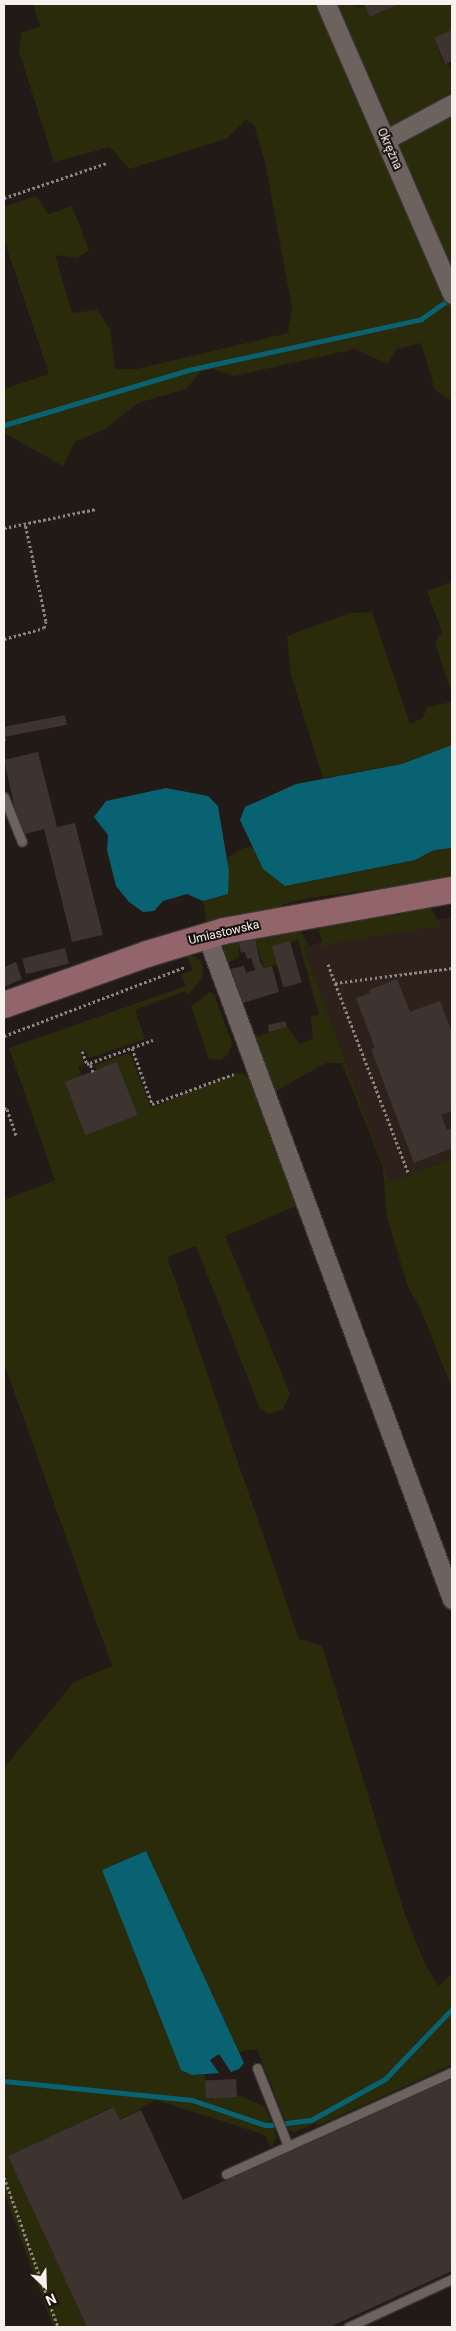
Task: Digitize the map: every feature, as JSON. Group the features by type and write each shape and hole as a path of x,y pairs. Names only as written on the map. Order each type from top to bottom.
{"main road":[{"name":"Umiastowska","path":"4,1005 206,936 452,890"}],"street":[{"name":"Okrężna","path":"326,4 452,294"},
{"path":"385,140 452,104"},
{"path":"206,936 452,1598"}],"lane":[{"path":"4,797 22,842"},
{"path":"258,2068 288,2146"},
{"path":"226,2174 452,2072"},
{"path":"348,2327 452,2279"}],"path":[{"path":"4,198 108,163"},
{"path":"4,528 96,509"},
{"path":"4,639 44,628 46,621 25,524"},
{"path":"328,964 408,1172"},
{"path":"4,1036 190,965"},
{"path":"335,983 452,968"},
{"path":"82,1051 87,1064 153,1040"},
{"path":"132,1048 152,1104 234,1074"},
{"path":"90,1063 93,1072"},
{"path":"4,1108 8,1110 16,1135"},
{"path":"4,2177 58,2327"}],"shaded area":[{"path":"452,917 452,1159 390,1182 304,948 329,939"}],"green space":[{"path":"33,4 321,4 452,301 452,401 435,390 421,343 396,349 388,364 354,349 234,376 213,369 201,371 186,389 138,403 105,429 75,442 63,466 4,433 4,389 49,374 4,240 4,207 36,196 48,214 72,206 89,250 77,258 55,255 72,313 97,310 110,329 115,369 137,369 288,333 292,308 265,162 254,125 246,120 226,139 129,169 110,147 54,162 19,51 22,32 40,27"},
{"path":"330,4 354,4 359,8 364,5 371,17 399,4 452,4 452,30 434,39 444,64 448,62 452,71 452,97 386,131"},
{"path":"452,112 452,279 395,148 398,140"},
{"path":"452,582 452,696 435,642 442,632 427,591"},
{"path":"372,612 410,724 423,718 427,707 452,702 452,745 402,764 323,778 291,675 287,636 350,613"},
{"path":"252,846 263,869 285,886 415,860 434,850 452,848 452,879 308,898 284,904 280,909 207,924 203,901 228,894 227,858 243,848"},
{"path":"430,906 441,926 332,943 325,949 319,932 320,926 392,912 393,916 402,914 402,910"},
{"path":"298,928 309,945 304,948 390,1182 452,1159 452,1389 422,1312 408,1287 387,1217 383,1167 342,1063 326,1063 274,1092 251,1038 287,1027 300,1044 313,1039 311,1017 319,1014 298,940 272,947 277,964 264,968 255,938 239,943 239,957 225,965 223,943"},
{"path":"185,952 197,958 203,966 202,977 193,990 187,995 185,991 135,1010 145,1039 89,1058 84,1049 80,1051 84,1064 78,1067 82,1076 65,1083 85,1135 137,1115 117,1063 97,1070 95,1065 130,1053 151,1108 236,1073 244,1074 250,1080 301,1204 225,1236 290,1394 283,1409 269,1414 260,1409 196,1246 167,1257 299,1639 322,1646 406,1918 426,1966 439,1986 452,1973 452,2065 317,2126 316,2123 295,2132 289,2130 257,2049 239,2052 146,1851 102,1870 192,2075 205,2074 207,2099 237,2095 265,2106 277,2137 271,2148 265,2135 156,2100 120,2120 113,2107 8,2156 87,2327 53,2327 4,2192 4,1768 74,1682 112,1666 4,1363 4,1200 55,1180 9,1048 186,986 181,975 193,970"},
{"path":"210,992 214,994 232,1043 229,1053 221,1060 209,1059 191,1006"}],"water":[{"path":"452,745 452,848 434,850 415,860 285,886 263,869 240,820 245,807 296,784 402,764"},
{"path":"166,788 208,796 218,806 229,872 228,894 203,901 187,894 163,901 154,911 143,912 129,902 116,886 107,850 108,835 94,817 106,801"},
{"path":"146,1851 244,2063 239,2069 231,2072 219,2054 210,2060 219,2073 192,2075 181,2070 102,1870"}],"building":[{"path":"364,4 399,4 370,17"},
{"path":"452,30 452,61 445,64 434,38"},
{"path":"65,715 67,725 5,737 4,727"},
{"path":"38,752 57,827 75,823 103,935 72,942 44,829 21,835 4,760"},
{"path":"255,938 260,962 264,968 272,966 279,992 243,1003 231,969 244,966 246,973 255,970 251,958 247,959 245,952 241,953 239,943"},
{"path":"290,941 302,982 284,988 272,946"},
{"path":"65,948 69,964 26,974 22,959"},
{"path":"16,962 22,979 4,987 4,967"},
{"path":"397,979 410,1012 440,1001 452,1032 452,1111 441,1115 447,1130 452,1128 452,1148 414,1163 371,1049 375,1048 356,998 370,993 369,990"},
{"path":"285,1021 287,1027 269,1032 268,1025"},
{"path":"117,1062 137,1115 85,1135 65,1082"},
{"path":"452,2076 452,2271 330,2327 87,2327 8,2156 114,2107 120,2120 141,2110 183,2200"},
{"path":"236,2079 237,2097 206,2099 205,2081"}],"waterway":[{"path":"4,425 188,370 421,319 451,298"},
{"path":"286,2123 311,2120 385,2079 452,2009"},
{"path":"4,2081 192,2100 265,2125 272,2125"}]}
